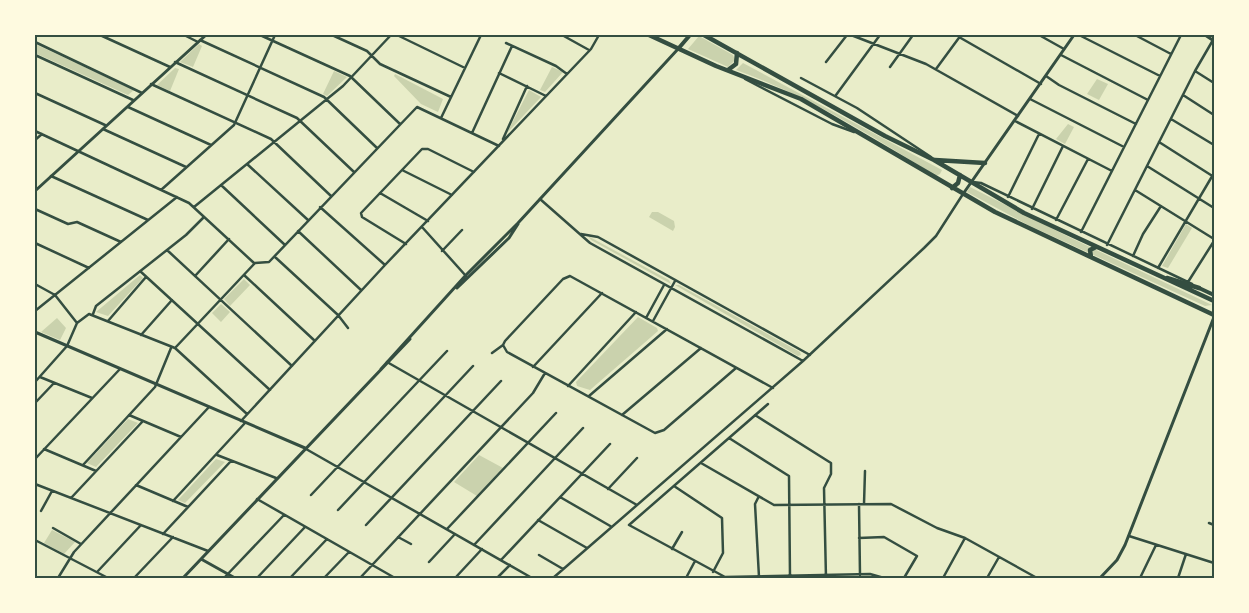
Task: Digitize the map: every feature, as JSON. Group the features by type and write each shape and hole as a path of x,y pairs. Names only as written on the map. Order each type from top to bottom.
{"main road":[{"path":"649,35 727,70 792,95 864,134 952,188 1008,218 1214,316"},
{"path":"678,49 690,35"},
{"path":"704,35 885,136 934,160 1024,213 1156,276 1214,301"},
{"path":"727,70 736,64 736,53"},
{"path":"934,160 985,163"},
{"path":"952,188 958,183 960,175"},
{"path":"1091,257 1090,250 1096,247"},
{"path":"1156,276 1199,288 1214,295"}],"street":[{"path":"100,35 170,67"},
{"path":"184,35 322,96 377,148"},
{"path":"35,191 77,150 206,35"},
{"path":"260,35 352,78 400,124"},
{"path":"161,190 235,122 275,35"},
{"path":"332,35 365,50 380,64 451,97"},
{"path":"194,207 352,78 390,35"},
{"path":"397,35 465,68"},
{"path":"441,118 480,36 474,35"},
{"path":"562,35 589,51"},
{"path":"173,501 217,455 248,414 361,290 589,51 599,35"},
{"path":"826,62 846,35"},
{"path":"852,35 936,69 1018,116"},
{"path":"836,95 880,35"},
{"path":"890,67 913,35"},
{"path":"1039,35 1064,49"},
{"path":"553,578 773,388 932,240 1074,35"},
{"path":"1079,35 1160,76"},
{"path":"1135,35 1172,54"},
{"path":"1081,232 1181,35"},
{"path":"1107,245 1212,38 1205,35"},
{"path":"936,69 960,36 1041,84"},
{"path":"35,42 142,92"},
{"path":"506,43 556,66 567,74"},
{"path":"472,133 512,46"},
{"path":"183,578 388,362 466,275 518,223 678,49"},
{"path":"35,55 133,100"},
{"path":"1061,55 1148,100"},
{"path":"176,62 300,121 354,172"},
{"path":"1195,71 1214,84"},
{"path":"500,73 546,96"},
{"path":"1046,76 1059,85 1136,124"},
{"path":"802,78 836,95 922,149 934,160"},
{"path":"151,84 269,138 331,196"},
{"path":"500,144 527,86"},
{"path":"35,93 186,167"},
{"path":"1183,95 1214,115"},
{"path":"1030,99 1124,148"},
{"path":"126,106 211,145"},
{"path":"35,131 177,197 194,207 255,263 266,264 275,257 320,207 418,107 500,144"},
{"path":"1171,119 1214,145"},
{"path":"1016,121 1112,171"},
{"path":"35,140 42,134"},
{"path":"1008,197 1039,134"},
{"path":"1158,268 1184,220 1213,175 1159,142"},
{"path":"1032,209 1063,146"},
{"path":"406,244 360,214 424,148 474,172"},
{"path":"1056,220 1088,159"},
{"path":"247,164 308,220"},
{"path":"1147,166 1214,208"},
{"path":"402,170 452,195"},
{"path":"51,176 148,220"},
{"path":"971,182 981,183 1199,288"},
{"path":"221,185 285,245"},
{"path":"1135,190 1214,240 1188,282"},
{"path":"380,193 428,221"},
{"path":"35,311 177,197"},
{"path":"540,199 590,243 803,361"},
{"path":"1132,256 1143,234 1161,206"},
{"path":"320,207 385,265"},
{"path":"35,209 68,224 77,222 121,242"},
{"path":"92,314 96,306 167,250 204,217"},
{"path":"454,290 469,278 509,238 518,223"},
{"path":"422,227 442,251 469,278"},
{"path":"442,251 462,230"},
{"path":"298,231 361,290"},
{"path":"581,234 598,237 810,355"},
{"path":"195,276 229,239"},
{"path":"35,243 89,268"},
{"path":"167,250 292,366"},
{"path":"275,257 338,316 348,328"},
{"path":"83,465 156,384 173,348 255,263"},
{"path":"140,271 270,390"},
{"path":"244,275 315,341"},
{"path":"492,353 503,346 506,340 562,279 568,276 773,388"},
{"path":"108,321 146,277"},
{"path":"653,321 676,280"},
{"path":"35,284 55,295 77,323"},
{"path":"646,318 664,285"},
{"path":"533,367 602,293"},
{"path":"141,335 172,300"},
{"path":"568,386 636,312"},
{"path":"35,382 67,346 77,323 87,315 92,314 173,348 248,414"},
{"path":"1100,578 1117,560 1129,536 1214,316"},
{"path":"589,396 667,329"},
{"path":"35,332 305,448 532,578"},
{"path":"503,346 506,351 533,367 657,433 664,430 736,368"},
{"path":"622,416 701,348"},
{"path":"310,495 446,351"},
{"path":"388,362 637,505"},
{"path":"338,510 473,366"},
{"path":"35,459 120,369"},
{"path":"360,578 535,390 545,373"},
{"path":"40,377 92,398"},
{"path":"366,525 501,381"},
{"path":"35,403 54,383"},
{"path":"768,404 628,525 714,572 729,577 874,574 884,578"},
{"path":"58,578 69,559 81,544 209,407"},
{"path":"447,529 556,413"},
{"path":"129,415 181,437"},
{"path":"755,415 830,462 831,472 824,486 826,576"},
{"path":"71,498 143,421"},
{"path":"474,545 583,428"},
{"path":"730,438 789,476 790,576"},
{"path":"501,560 610,444"},
{"path":"44,449 96,471"},
{"path":"217,455 276,478"},
{"path":"608,489 637,458"},
{"path":"163,534 231,461"},
{"path":"701,463 758,498 774,505 891,504 937,528 965,538 1032,577 1037,578"},
{"path":"864,504 865,471"},
{"path":"35,484 208,551"},
{"path":"136,485 188,507"},
{"path":"674,486 722,518 723,553 714,572"},
{"path":"41,511 52,491"},
{"path":"560,497 612,527"},
{"path":"758,498 755,504 759,577"},
{"path":"257,499 395,578"},
{"path":"859,504 860,574"},
{"path":"224,578 284,515"},
{"path":"538,520 587,548"},
{"path":"1209,523 1214,525"},
{"path":"98,571 141,525"},
{"path":"257,578 306,527"},
{"path":"53,528 81,544"},
{"path":"672,549 682,532"},
{"path":"429,562 455,534"},
{"path":"1129,536 1214,563"},
{"path":"134,578 173,537"},
{"path":"398,537 411,544"},
{"path":"859,538 884,537 917,556 904,578"},
{"path":"943,578 965,538"},
{"path":"290,578 327,539"},
{"path":"35,540 69,559 98,571 108,578"},
{"path":"1140,578 1156,545"},
{"path":"456,577 482,550"},
{"path":"324,578 349,552"},
{"path":"1178,578 1186,554"},
{"path":"539,555 563,569"},
{"path":"988,578 999,557"},
{"path":"201,559 234,578"},
{"path":"686,578 695,562"},
{"path":"497,578 510,565"}],"green space":[{"path":"699,36 733,55 735,60 728,67 688,49"},
{"path":"35,44 134,90 128,95 35,53"},
{"path":"199,44 202,46 193,67 180,62"},
{"path":"743,63 942,170 940,174 936,176 814,104 763,80 736,70"},
{"path":"552,67 563,72 545,92 540,90"},
{"path":"175,68 179,69 170,91 157,85"},
{"path":"334,71 347,77 327,96 323,94"},
{"path":"395,74 443,99 438,112 421,104 394,76"},
{"path":"1097,79 1108,84 1099,100 1087,94"},
{"path":"529,90 541,97 507,133"},
{"path":"1068,124 1074,127 1065,144 1056,139"},
{"path":"970,187 1071,238 1212,305 1205,306 1028,225 967,192"},
{"path":"652,212 658,212 674,221 675,227 673,231 649,217"},
{"path":"1186,224 1192,228 1168,268 1162,266"},
{"path":"588,236 669,280 671,284 591,240"},
{"path":"140,275 143,278 108,316 96,312"},
{"path":"244,279 250,285 230,306 224,299"},
{"path":"675,285 679,285 800,352 801,355 798,356"},
{"path":"221,304 230,312 221,322 212,313"},
{"path":"638,317 657,328 658,331 590,390 577,386 576,382"},
{"path":"57,318 66,328 60,340 41,332"},
{"path":"128,419 138,423 96,467 87,463"},
{"path":"479,455 503,468 477,496 454,482"},
{"path":"216,459 225,462 185,503 178,500"},
{"path":"52,530 75,542 64,554 44,543"}]}
